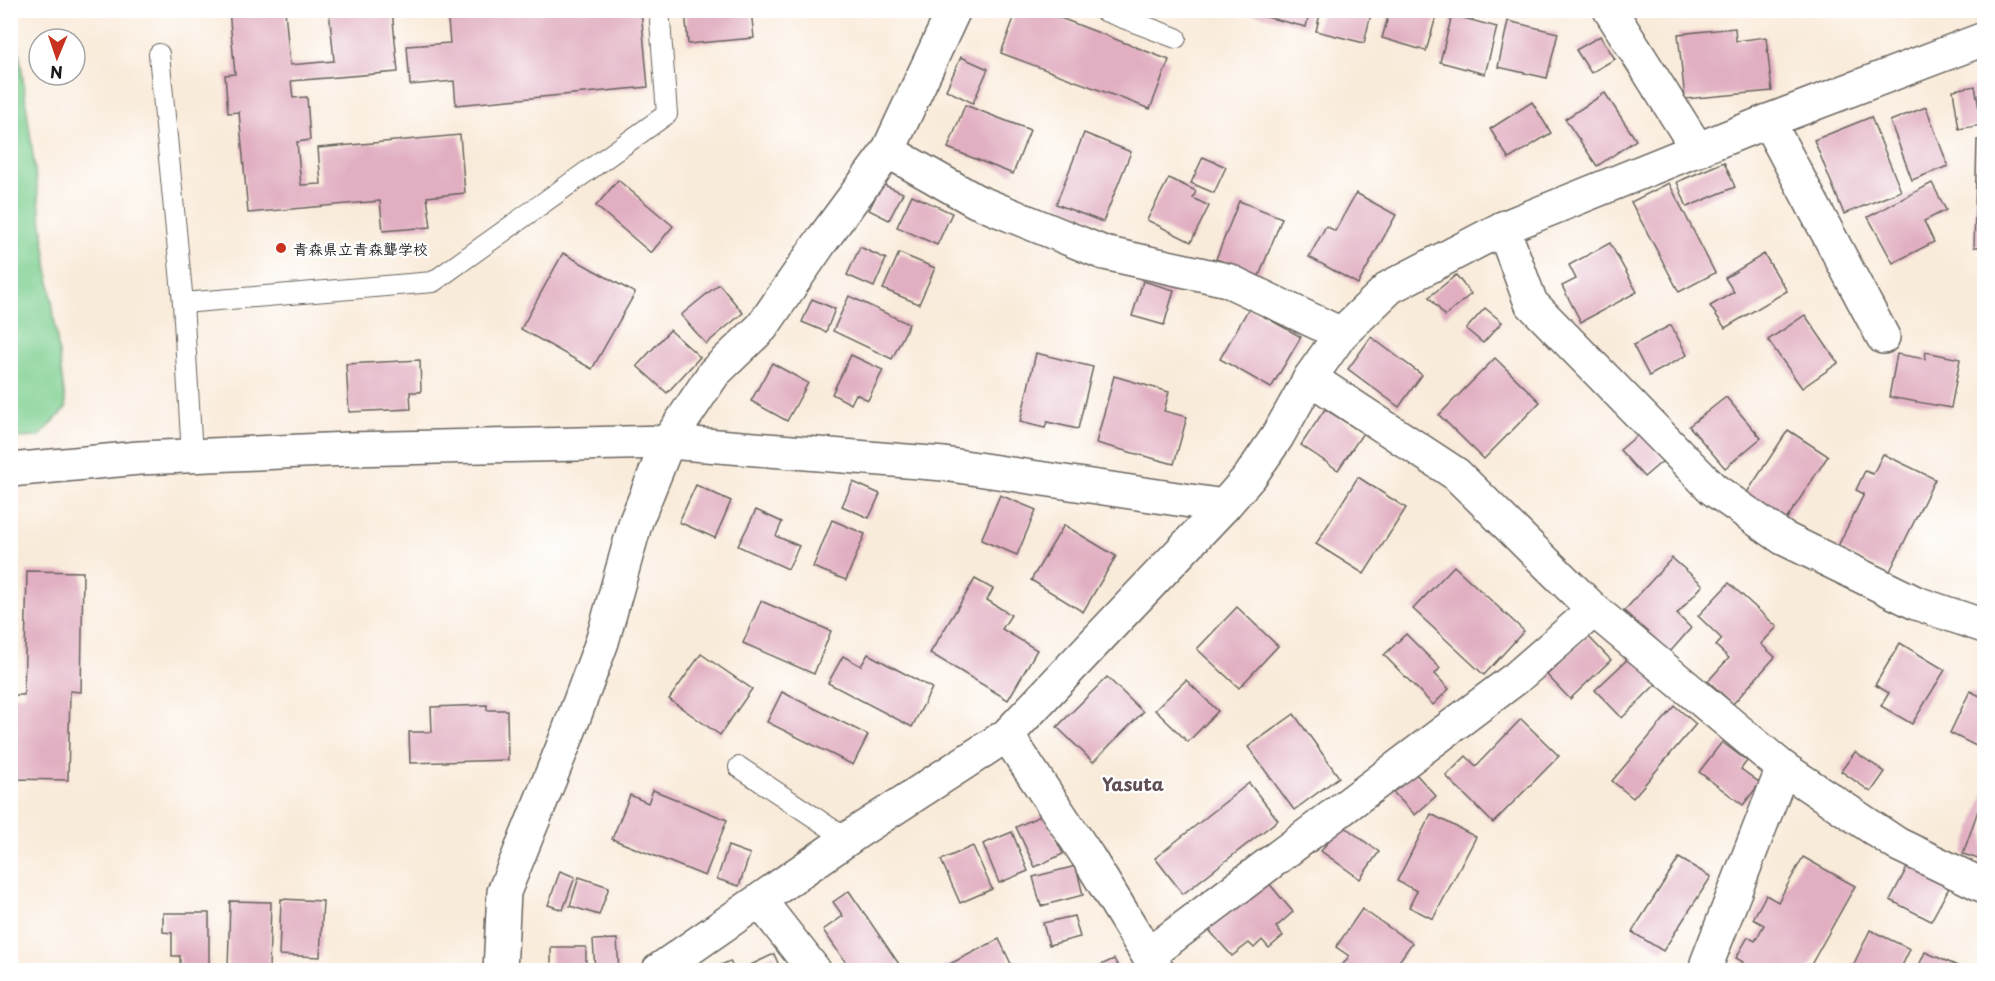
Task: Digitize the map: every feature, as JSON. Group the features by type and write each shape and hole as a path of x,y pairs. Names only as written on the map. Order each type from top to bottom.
{"street":[{"path":"500,970 504,892 564,744 602,642 636,520 668,442 714,373 762,327 888,151 954,10"},
{"path":"1610,10 1698,150"},
{"path":"659,970 847,839 1007,735 1251,475 1277,437 1310,378 1341,334 1390,287 1503,228 1768,121 1984,39"},
{"path":"1768,121 1883,337"},
{"path":"888,151 976,201 1104,253 1227,280 1341,334"},
{"path":"1503,228 1531,303 1713,489 1783,538 1916,603 1984,626"},
{"path":"1310,378 1456,474 1593,610 1783,768 1898,844 1984,886"},
{"path":"10,470 139,458 349,449 668,442 944,464 1224,506"},
{"path":"1007,735 1088,856 1153,963 1516,678 1593,610"},
{"path":"1709,970 1707,963 1783,768"},
{"path":"760,901 814,970"}],"lane":[{"path":"1102,10 1176,38"},
{"path":"183,303 434,282 667,114 660,21"},
{"path":"159,54 183,303 192,456"},
{"path":"739,766 847,839"}],"green space":[{"path":"10,11 14,11 66,408 39,437 11,438"}],"building":[{"path":"229,10 285,10 290,65 334,61 329,10 392,10 398,72 291,81 293,98 307,97 310,140 297,142 301,185 321,184 318,148 460,135 465,193 427,197 431,227 383,231 380,201 248,213 239,112 228,113 225,75 235,74"},
{"path":"447,10 641,10 648,87 456,105 454,81 410,85 407,46 450,43"},
{"path":"685,10 751,10 754,38 688,44"},
{"path":"1017,10 1040,10 1169,60 1150,109 1001,53"},
{"path":"1251,10 1310,10 1306,27 1250,13"},
{"path":"1321,10 1372,10 1364,43 1316,31"},
{"path":"1390,10 1438,10 1426,51 1382,38"},
{"path":"1452,15 1497,27 1485,74 1440,62"},
{"path":"1508,21 1558,33 1547,78 1498,67"},
{"path":"1735,28 1736,41 1766,37 1772,91 1685,99 1678,34"},
{"path":"1600,36 1615,59 1591,73 1576,50"},
{"path":"961,57 988,69 973,103 946,90"},
{"path":"1975,86 1982,125 1959,129 1953,90"},
{"path":"1605,93 1636,140 1597,166 1565,119"},
{"path":"1532,102 1551,133 1509,159 1490,129"},
{"path":"965,105 1030,130 1013,174 948,148"},
{"path":"1926,107 1948,166 1912,180 1890,121"},
{"path":"1871,117 1901,191 1844,214 1814,140"},
{"path":"1084,133 1131,152 1103,222 1056,204"},
{"path":"1977,140 1984,140 1984,247 1974,247"},
{"path":"1203,157 1226,167 1214,193 1191,183"},
{"path":"1724,162 1735,187 1687,207 1677,182"},
{"path":"1169,178 1196,191 1193,198 1209,206 1191,242 1147,220"},
{"path":"618,180 673,226 651,253 596,206"},
{"path":"1669,183 1715,273 1679,292 1631,202"},
{"path":"1932,183 1946,210 1924,221 1934,242 1893,263 1868,217"},
{"path":"882,184 903,193 889,220 869,210"},
{"path":"1356,193 1396,215 1358,284 1309,257 1326,226 1335,231"},
{"path":"912,195 952,213 937,245 897,227"},
{"path":"1239,201 1282,218 1259,276 1216,259"},
{"path":"1610,243 1637,292 1581,322 1562,286 1576,279 1569,265"},
{"path":"860,247 886,259 874,287 847,275"},
{"path":"563,253 635,293 592,369 521,329"},
{"path":"899,253 935,268 919,304 883,289"},
{"path":"1764,254 1787,291 1725,328 1710,306 1734,292 1725,278"},
{"path":"1456,275 1471,294 1445,316 1429,297"},
{"path":"1143,281 1174,290 1164,325 1132,316"},
{"path":"719,284 743,313 706,344 681,315"},
{"path":"849,296 909,324 892,359 833,331"},
{"path":"812,299 835,309 826,332 802,322"},
{"path":"1249,308 1301,337 1271,388 1220,359"},
{"path":"1485,308 1502,322 1483,343 1466,329"},
{"path":"1805,315 1838,363 1802,388 1768,340"},
{"path":"1671,325 1687,355 1649,376 1633,345"},
{"path":"670,330 700,357 667,393 637,366"},
{"path":"1371,337 1422,375 1399,407 1348,369"},
{"path":"1926,352 1960,359 1951,408 1889,397 1897,354 1925,359"},
{"path":"1036,353 1093,367 1078,429 1047,422 1045,428 1020,422"},
{"path":"851,355 883,370 868,400 856,394 851,404 832,394"},
{"path":"1495,358 1540,402 1484,459 1439,415"},
{"path":"420,360 421,392 410,392 411,409 349,412 346,364"},
{"path":"772,363 808,383 787,421 751,401"},
{"path":"1114,376 1169,392 1164,411 1187,417 1174,464 1096,443"},
{"path":"1726,397 1761,438 1725,468 1689,426"},
{"path":"1325,409 1363,433 1338,470 1301,445"},
{"path":"1788,430 1828,456 1784,523 1744,497"},
{"path":"1640,433 1664,460 1644,477 1620,450"},
{"path":"1883,454 1935,479 1889,573 1837,548 1864,494 1856,490 1865,471 1873,474"},
{"path":"1358,477 1406,508 1364,574 1316,544"},
{"path":"853,482 880,494 869,518 842,506"},
{"path":"696,485 731,501 715,538 679,522"},
{"path":"1000,495 1036,510 1017,555 981,540"},
{"path":"756,510 782,522 776,536 799,546 788,569 738,546"},
{"path":"832,520 865,534 846,580 813,567"},
{"path":"1064,525 1116,556 1083,612 1031,580"},
{"path":"1672,558 1703,585 1677,614 1691,628 1670,652 1624,611"},
{"path":"1454,566 1524,631 1484,675 1413,609"},
{"path":"27,571 83,572 81,692 70,691 68,780 10,779 10,695 24,695"},
{"path":"975,579 993,589 987,600 1011,615 1002,629 1037,650 1008,700 930,653"},
{"path":"1729,583 1777,627 1761,644 1775,657 1733,704 1708,681 1729,658 1716,646 1722,639 1698,616"},
{"path":"761,601 831,631 814,674 743,643"},
{"path":"1237,607 1278,646 1239,688 1197,649"},
{"path":"1406,634 1440,668 1435,674 1449,689 1433,705 1384,655"},
{"path":"1588,636 1611,660 1570,699 1547,675"},
{"path":"1900,643 1945,670 1912,724 1881,706 1889,693 1875,685"},
{"path":"701,654 752,689 720,735 669,699"},
{"path":"868,654 932,688 912,727 828,683 843,656 861,666"},
{"path":"1631,656 1657,683 1622,718 1595,690"},
{"path":"1107,677 1143,712 1093,762 1057,727"},
{"path":"1186,680 1218,711 1188,742 1155,710"},
{"path":"1970,691 1984,698 1984,738 1980,736 1976,746 1950,733"},
{"path":"782,692 868,735 853,765 767,722"},
{"path":"487,705 487,710 507,710 508,760 410,763 409,732 432,732 431,707"},
{"path":"1675,706 1696,724 1633,798 1612,781"},
{"path":"1294,714 1339,777 1294,810 1248,747"},
{"path":"1521,719 1559,756 1493,823 1446,776 1466,756 1476,766"},
{"path":"1722,742 1747,761 1741,769 1760,783 1743,805 1699,772"},
{"path":"1855,752 1885,772 1871,792 1841,771"},
{"path":"1413,771 1436,796 1415,815 1392,791"},
{"path":"1249,783 1278,820 1183,894 1155,858"},
{"path":"653,790 727,820 705,876 612,839 630,795 648,803"},
{"path":"1984,793 1984,861 1963,854"},
{"path":"1044,814 1063,854 1035,867 1016,827"},
{"path":"1431,814 1476,837 1433,919 1409,907 1417,891 1397,881"},
{"path":"1341,824 1379,852 1360,879 1321,851"},
{"path":"1012,832 1028,871 999,883 983,844"},
{"path":"728,846 750,854 739,886 717,879"},
{"path":"973,846 992,889 960,903 941,860"},
{"path":"1803,857 1855,886 1808,970 1739,970 1743,962 1736,958 1748,937 1755,941 1764,925 1753,919 1766,895 1778,902"},
{"path":"1679,858 1711,877 1663,951 1632,932"},
{"path":"1910,862 1951,884 1931,921 1890,900"},
{"path":"1076,866 1083,895 1041,906 1033,877"},
{"path":"560,871 575,877 563,910 548,905"},
{"path":"579,877 609,887 599,915 570,906"},
{"path":"1267,881 1293,912 1276,927 1283,936 1269,948 1262,940 1254,948 1249,943 1232,956 1209,930"},
{"path":"849,891 899,964 890,970 851,970 823,930 843,916 833,902"},
{"path":"281,899 323,901 320,957 279,955"},
{"path":"230,901 271,902 269,970 228,970"},
{"path":"1362,909 1412,943 1393,970 1339,970 1349,956 1336,947"},
{"path":"163,913 209,913 209,970 180,970 180,956 172,956 172,933 163,932"},
{"path":"1074,916 1080,937 1049,945 1043,923"},
{"path":"1870,930 1910,949 1900,970 1851,970"},
{"path":"617,939 619,970 595,970 593,940"},
{"path":"999,939 1014,970 938,970"},
{"path":"551,947 586,947 586,970 551,970"},
{"path":"1925,952 1967,970 1917,970"},
{"path":"774,954 781,970 740,970"},
{"path":"1114,959 1120,970 1090,970"},
{"path":"730,961 734,970 710,970"}],"place":[{"name":"青森県立青森聾学校","path":"281,248"}],"district":[{"name":"Yasuta","path":"1133,783"}]}
